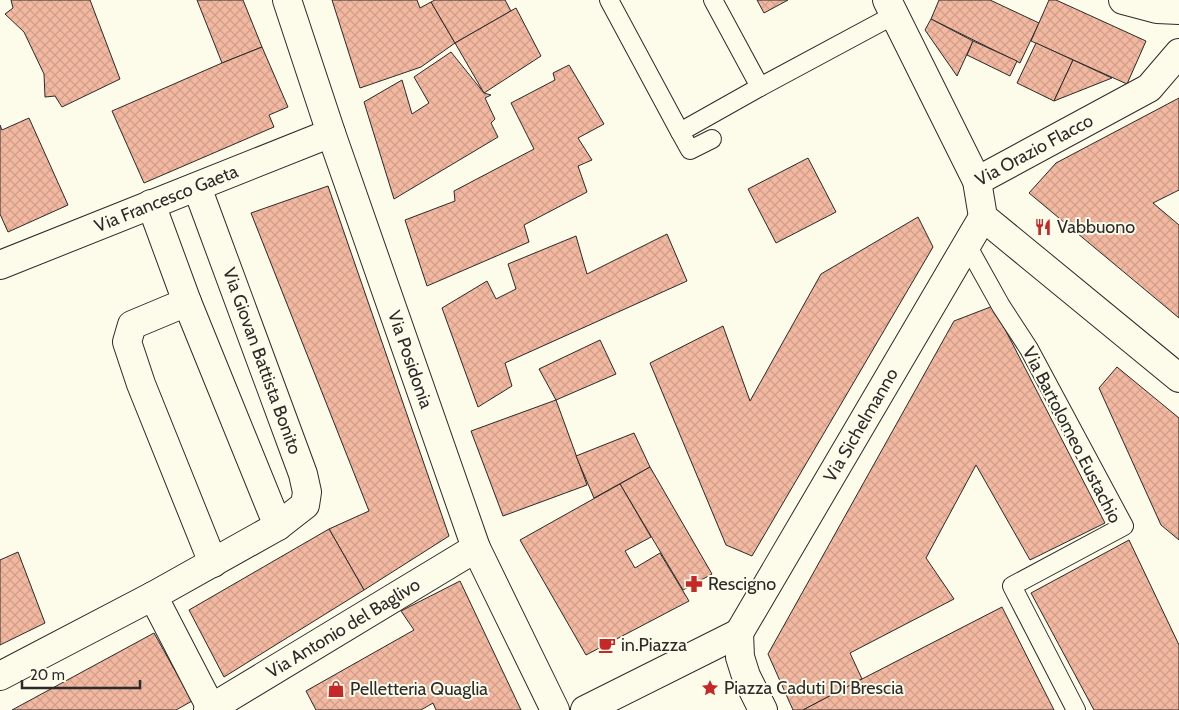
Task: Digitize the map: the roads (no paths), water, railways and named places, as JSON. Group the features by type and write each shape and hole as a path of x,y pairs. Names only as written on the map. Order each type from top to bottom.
{"street":[{"name":"Via Posidonia","path":"288,0 331,133 476,548 555,710"},
{"path":"1122,0 1157,9 1179,10"},
{"name":"Via Orazio Flacco","path":"890,7 977,181 1149,88 1179,53"},
{"name":"Via Francesco Gaeta","path":"0,265 331,133"},
{"path":"977,181 983,217 1179,378"},
{"name":"Via Giovan Battista Bonito","path":"0,676 213,563 278,526 305,505 307,492 300,466 197,187"},
{"path":"151,204 187,302 278,526"},
{"name":"Via Sichelmanno","path":"739,633 983,217"},
{"path":"187,302 132,325 127,342 213,563"},
{"name":"Via Antonio del Baglivo","path":"210,709 476,548"},
{"path":"153,596 210,709"},
{"path":"585,710 739,633 740,657 746,676 763,710"}],"lane":[{"path":"609,0 690,150 712,139"},
{"path":"713,0 760,87"},
{"path":"680,132 760,87 890,7"},
{"name":"Via Bartolomeo Eustachio","path":"967,245 1001,306 1029,349 1124,526 1012,586 1076,710"}],"place":[{"name":"Vabbuono","path":"1043,227"},
{"name":"Rescigno","path":"694,584"},
{"name":"in.Piazza","path":"607,645"},
{"name":"Piazza Caduti Di Brescia","path":"710,688"},
{"name":"Pelletteria Quaglia","path":"336,689"}]}
